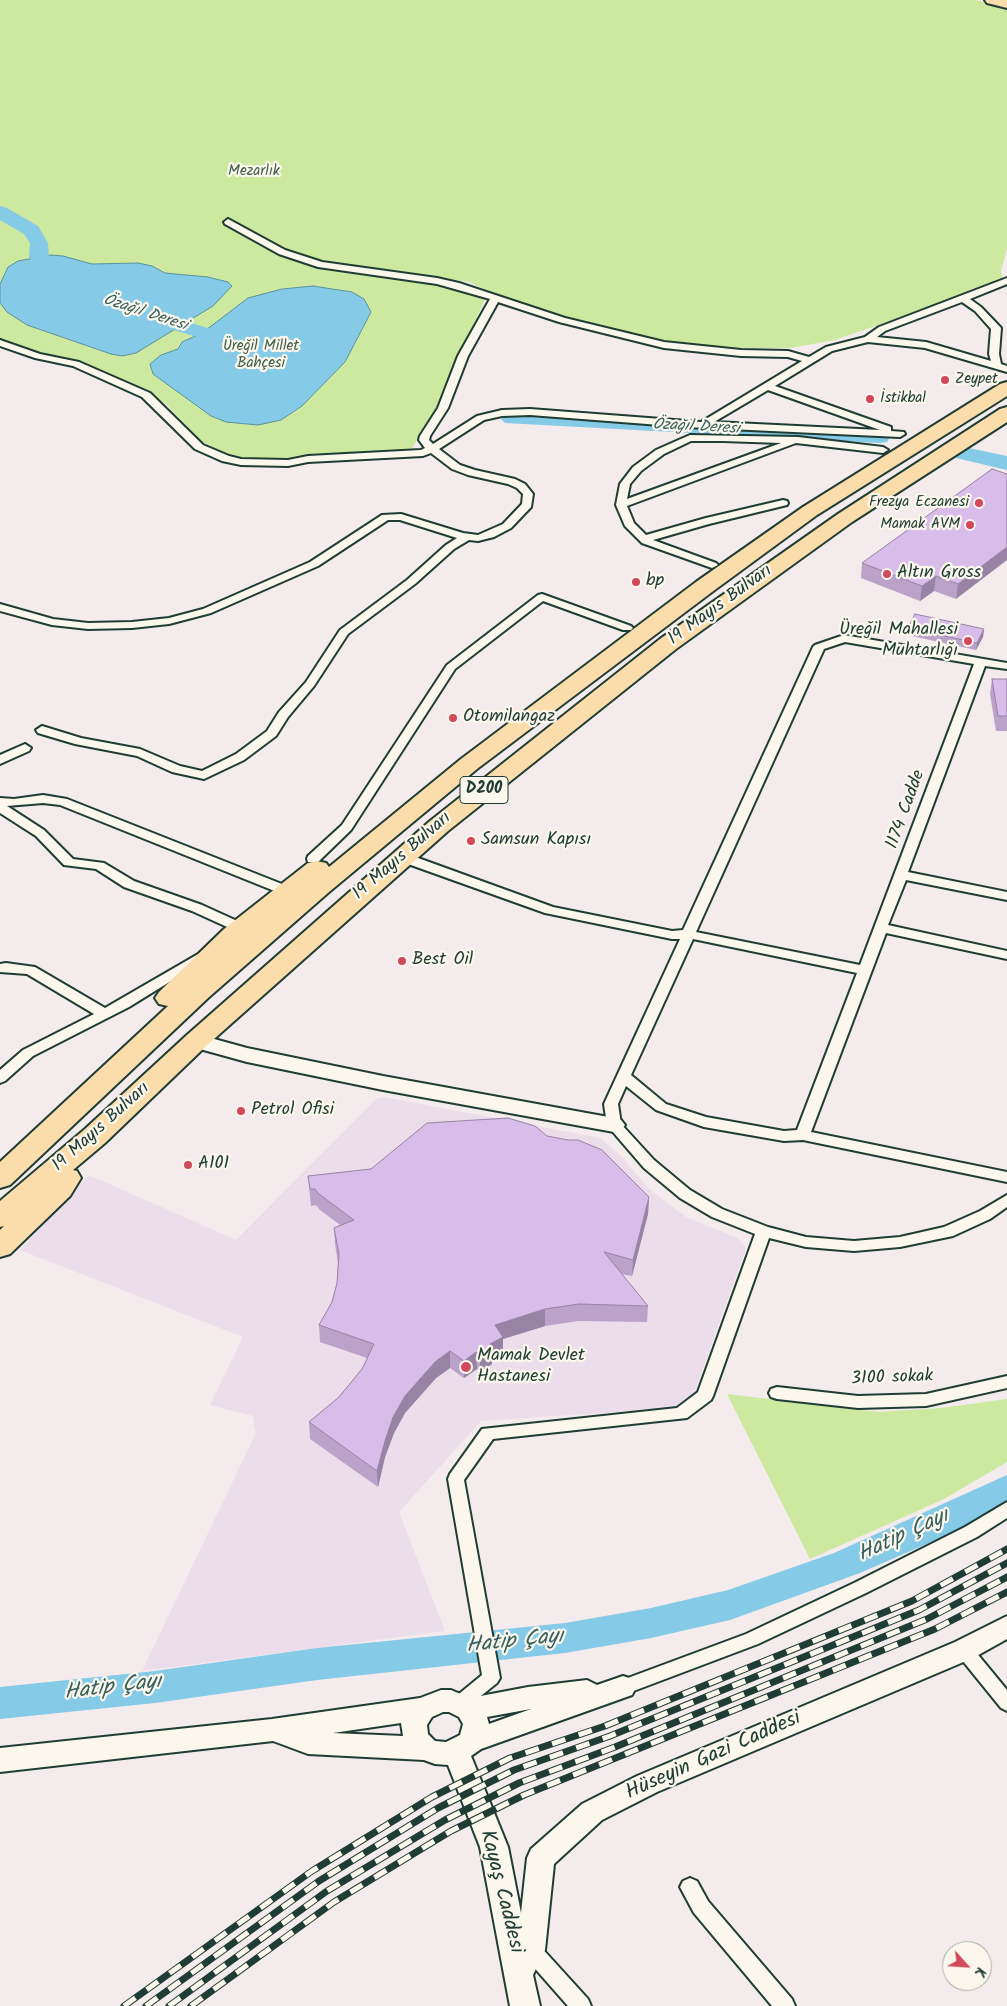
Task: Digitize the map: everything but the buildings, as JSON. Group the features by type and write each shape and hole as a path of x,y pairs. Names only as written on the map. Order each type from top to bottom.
{"highway":[{"path":"0,1155 78,1087 234,935 544,688 804,500 883,450 903,435 942,421 1004,369"},
{"name":"19 Mayıs Bulvarı","path":"0,1178 199,992 320,887 469,764 810,511 942,421 1007,388"},
{"name":"19 Mayıs Bulvarı","path":"0,1217 95,1136 196,1041 402,857 668,644 844,518 1007,412"},
{"path":"569,689 632,625"},
{"path":"0,1247 60,1189 95,1136"}],"main road":[{"path":"991,0 1007,4"}],"street":[{"path":"228,222 282,252 304,261 459,286 562,320 664,344 741,353 788,354 809,360"},
{"path":"868,339 882,329 1007,281"},
{"path":"0,608 52,622 88,626 132,625 169,621 206,611 314,564 386,517 407,518 478,538 490,535 507,526 527,505 528,494 521,486 511,481 472,473 456,467 432,449 424,440 442,408 463,356 495,298"},
{"path":"963,298 978,308 996,328 994,354 1004,369"},
{"path":"704,424 829,349 868,339 926,345 1004,369"},
{"path":"0,343 38,356 76,364 146,394 199,447 226,459 261,464 288,463 315,458 399,456 423,453 481,418 502,413 530,412 903,435"},
{"path":"766,386 903,435"},
{"path":"712,565 667,550 645,539 629,524 621,505 626,484 637,469 675,444 690,438 798,440 883,450"},
{"path":"621,505 798,440"},
{"path":"645,539 783,503"},
{"path":"42,730 79,741 140,753 176,769 204,775 240,757 272,733 283,716 310,684 344,632 411,582 450,547 466,536"},
{"path":"313,859 347,827 451,667 542,596 632,625"},
{"path":"1007,666 844,638 819,647 611,1104 614,1124 649,1164 685,1194 717,1213 764,1231 806,1242 854,1246 900,1242 948,1232 985,1215 1007,1200"},
{"name":"1174 Cadde","path":"803,1135 981,662"},
{"path":"0,760 25,748"},
{"path":"0,802 14,803 43,799 63,802 287,891"},
{"path":"0,807 40,833 69,862 99,866 128,884 197,908 234,935 124,1004 28,1053 0,1078"},
{"path":"402,857 550,910 672,935 688,934 864,970"},
{"path":"902,875 1007,896"},
{"path":"881,928 1007,955"},
{"path":"0,968 30,970 104,1014"},
{"path":"196,1041 246,1055 383,1083 614,1124"},
{"path":"623,1076 661,1107 704,1122 784,1136 803,1135 1007,1177"},
{"path":"464,1706 490,1678 456,1479 488,1433 681,1414 704,1396 764,1231"},
{"name":"3100 sokak","path":"777,1393 858,1402 926,1400 1007,1382"},
{"path":"272,1730 308,1743 426,1749 436,1753 464,1746 766,1632 860,1588 971,1532 1007,1509"},
{"name":"Hüseyin Gazi Caddesi","path":"526,1962 541,1858 592,1812 647,1784 964,1650 1007,1627"},
{"path":"964,1650 1007,1703"},
{"path":"464,1706 624,1687"},
{"path":"0,1760 272,1730 422,1709 441,1701 451,1701 464,1706 474,1716 476,1724 464,1746"},
{"path":"422,1709 414,1725 415,1734 419,1742 426,1749"},
{"name":"Kayaş Caddesi","path":"464,1746 526,1962 525,2006"},
{"path":"690,1887 701,1907 785,2006"},
{"path":"526,1962 581,2006"}],"shaded area":[{"name":"Mamak Devlet Hastanesi","path":"384,1097 600,1138 622,1157 648,1188 686,1217 738,1238 746,1248 693,1396 677,1408 481,1421 399,1512 445,1631 142,1671 256,1433 253,1416 210,1405 243,1337 20,1250 89,1175 236,1240 376,1099"}],"green space":[{"path":"0,0 975,0 1007,7 1007,248 1001,271 1003,280 971,289 959,297 835,340 790,348 739,348 699,346 661,340 557,317 520,305 469,282 323,264 290,257 323,267 429,282 486,297 433,415 411,450 272,459 240,457 216,450 199,440 166,404 135,385 89,365 23,349 0,339"},
{"path":"727,1394 878,1412 941,1408 1007,1399 1007,1462 944,1499 810,1559"}],"water":[{"path":"51,255 63,256 92,264 138,263 152,266 165,273 208,277 228,282 232,286 213,306 136,353 122,356 111,354 27,325 7,312 0,303 0,284 8,267 18,261"},
{"path":"313,286 352,292 364,299 371,312 345,362 302,406 281,420 258,425 226,422 211,416 153,374 150,364 161,355 178,349 182,342 202,333 248,298 282,289"}],"waterway":[{"name":"Özağıl Deresi","path":"0,212 31,230 39,243 39,257 45,265 67,282"},
{"name":"Özağıl Deresi","path":"144,315 241,344"},
{"name":"Özağıl Deresi","path":"512,419 879,437"},
{"name":"Özağıl Deresi","path":"964,453 1007,463"},
{"name":"Hatip Çayı","path":"0,1703 155,1687 317,1664 565,1638 651,1623 730,1605 847,1563 932,1526 1007,1489"}],"railway":[{"path":"124,2006 312,1871 432,1797 510,1758 605,1726 912,1601 1007,1549"},
{"path":"146,2006 319,1881 438,1808 514,1770 610,1736 919,1610 1007,1563"},
{"path":"169,2006 327,1891 445,1820 519,1783 615,1747 927,1619 1007,1577"},
{"path":"191,2006 334,1902 451,1831 524,1795 935,1629 1007,1592"}],"place":[{"name":"Zeypet","path":"945,380"},
{"name":"İstikbal","path":"870,399"},
{"name":"Frezya Eczanesi","path":"979,503"},
{"name":"Mamak AVM","path":"970,525"},
{"name":"Altın Gross","path":"887,574"},
{"name":"bp","path":"636,582"},
{"name":"Üreğil Mahallesi Muhtarlığı","path":"968,641"},
{"name":"Otomilangaz","path":"453,718"},
{"name":"Samsun Kapısı","path":"471,841"},
{"name":"Best Oil","path":"402,961"},
{"name":"Petrol Ofisi","path":"241,1111"},
{"name":"A101","path":"188,1165"},
{"name":"Mamak Devlet Hastanesi","path":"466,1367"}],"park label":[{"name":"Mezarlık","path":"254,172"},
{"name":"Üreğil Millet Bahçesi","path":"261,356"}]}
